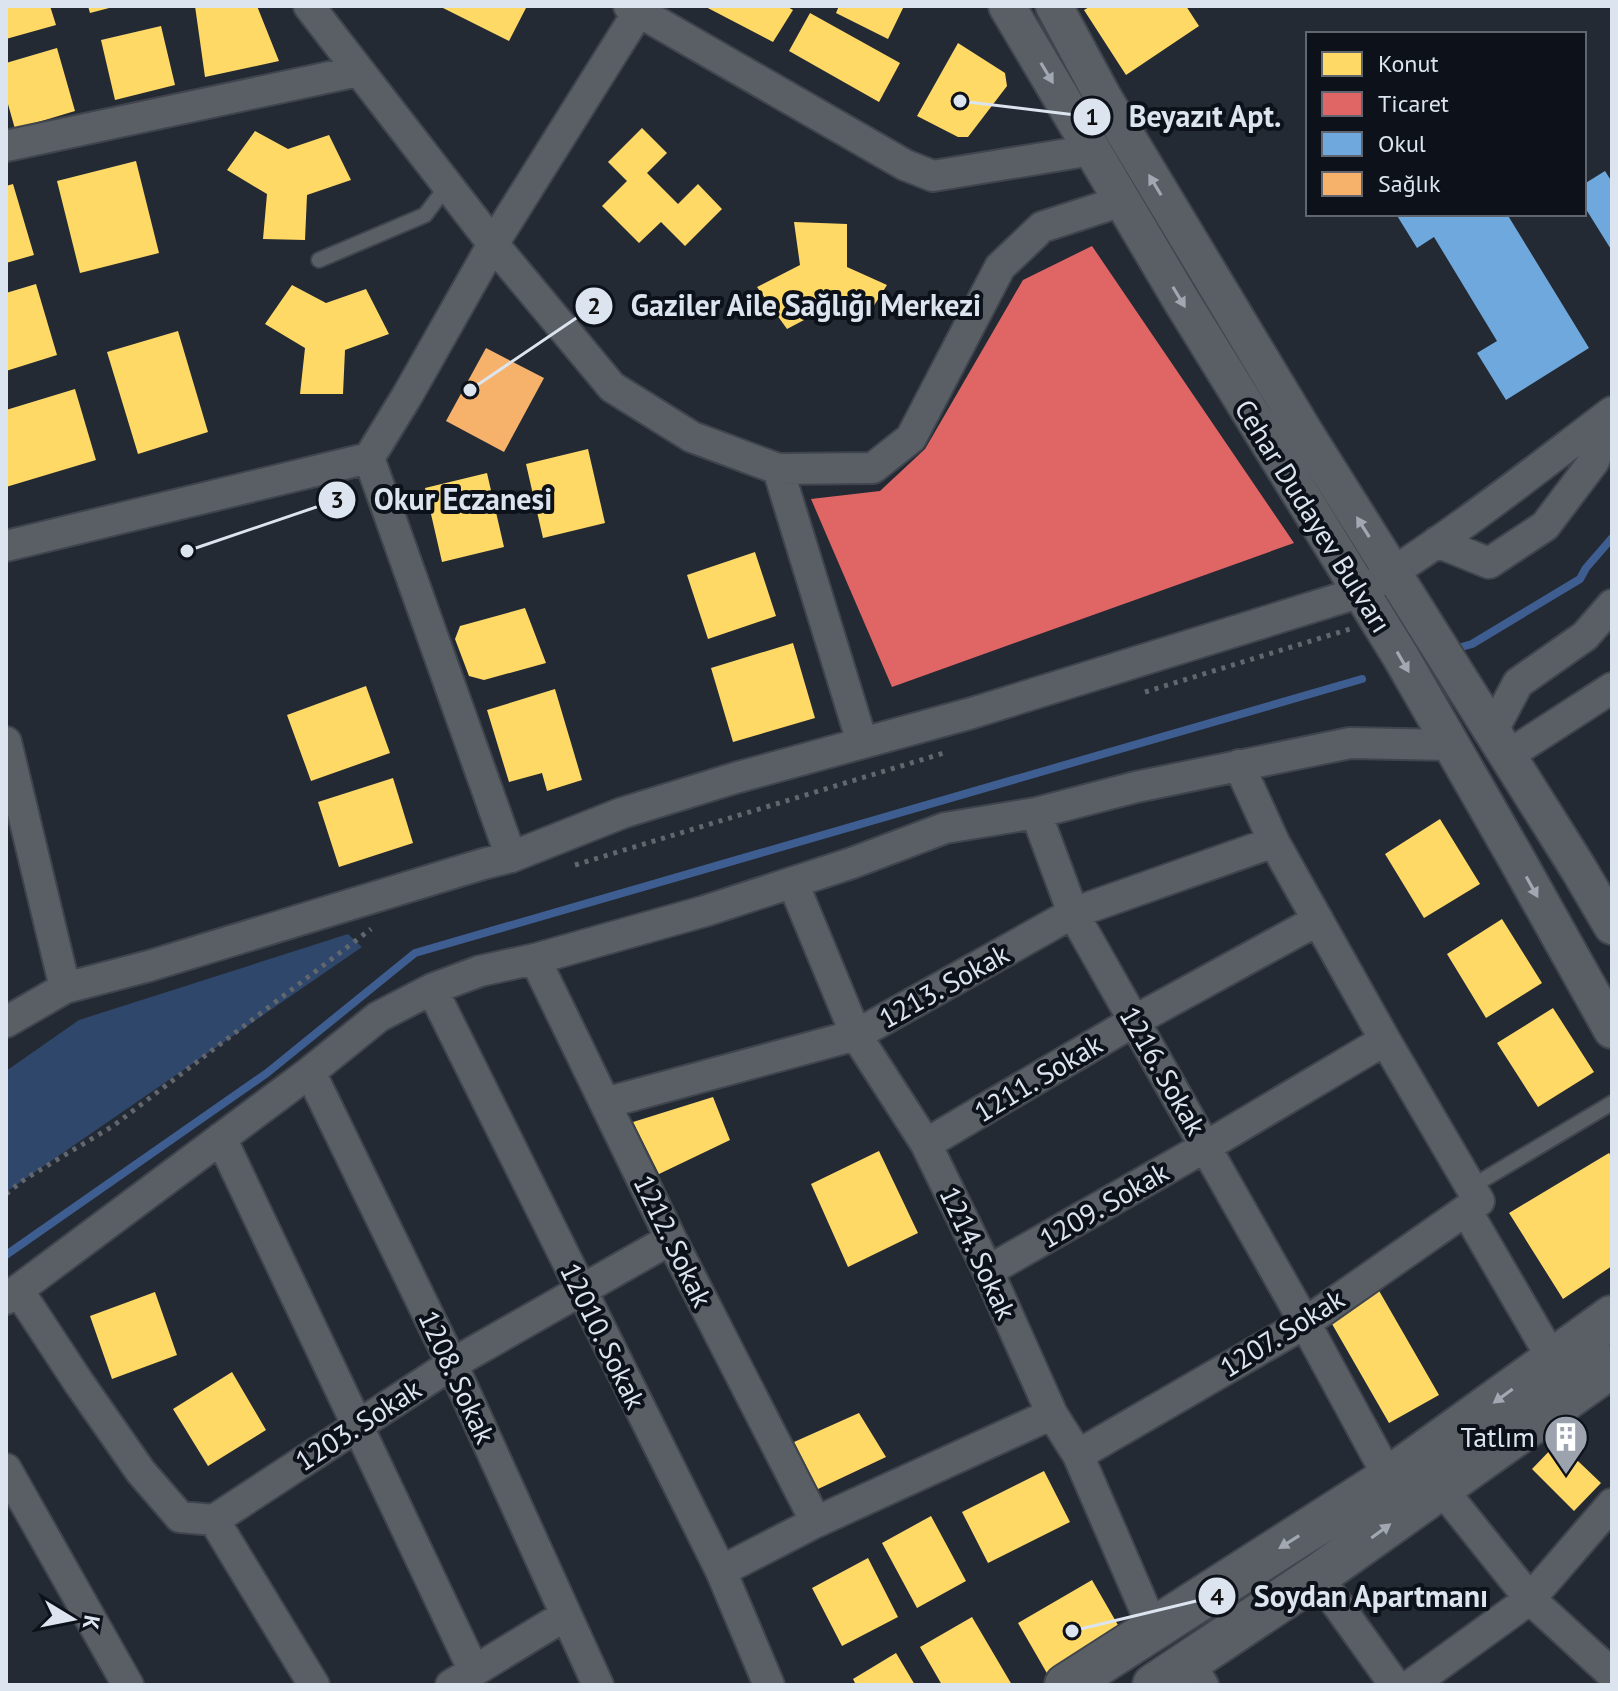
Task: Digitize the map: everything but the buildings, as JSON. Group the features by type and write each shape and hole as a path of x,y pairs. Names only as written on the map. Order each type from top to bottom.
{"main road":[{"path":"1066,1685 1389,1478 1612,1317"},
{"path":"1154,1685 1196,1674 1317,1576 1612,1366"}],"street":[{"path":"309,6 493,244 612,387 692,437 778,469 873,468 911,438 1000,267 1042,227 1122,201"},
{"name":"Cehar Dudayev Bulvarı","path":"1007,6 1181,300 1361,592 1612,1030"},
{"name":"Cehar Dudayev Bulvarı","path":"1054,6 1111,111 1296,419 1612,926"},
{"path":"6,546 369,458 493,244 637,8 905,165 933,176 1092,150"},
{"path":"6,146 358,71"},
{"path":"1437,542 1489,563 1545,526 1594,461 1612,412"},
{"path":"6,1022 65,988 149,966 511,857 622,813 735,778 972,713 1361,592 1437,542 1612,412"},
{"path":"369,458 511,857"},
{"path":"778,469 862,742"},
{"path":"1500,744 1518,683 1585,636 1612,605"},
{"path":"1500,744 1607,695"},
{"path":"6,742 65,988"},
{"path":"314,1685 214,1520 180,1517 132,1459 12,1295 310,1072 378,1017 432,989 480,971 535,959 705,911 945,828 1036,813 1136,787 1350,743 1451,745"},
{"path":"1239,765 1274,842 1472,1199 1553,1360"},
{"name":"1216. Sokak","path":"1036,813 1073,913 1389,1478"},
{"name":"1213. Sokak","path":"605,1103 856,1035 1073,913 1274,842"},
{"name":"1214. Sokak","path":"793,883 856,1035 926,1144 988,1271 1052,1414 1078,1455 1153,1628"},
{"name":"1211. Sokak","path":"926,1144 1134,1021 1318,920"},
{"name":"1212. Sokak","path":"535,959 671,1239 816,1522"},
{"name":"12010. Sokak","path":"432,989 721,1571 769,1685"},
{"name":"1209. Sokak","path":"988,1271 1385,1040"},
{"name":"1208. Sokak","path":"310,1072 452,1364 598,1685"},
{"path":"221,1138 357,1426 462,1678 566,1615"},
{"name":"1207. Sokak","path":"1078,1455 1305,1323 1472,1199"},
{"name":"1203. Sokak","path":"214,1520 452,1364 671,1239"},
{"path":"721,1571 816,1522 1052,1414"},
{"path":"6,1469 128,1685"},
{"path":"1441,1488 1530,1599 1612,1674"},
{"path":"1411,1685 1530,1599 1612,1504"},
{"path":"1317,1576 1395,1685"}],"lane":[{"path":"319,260 425,215 447,186"},
{"path":"1472,1199 1612,1103"}],"path":[{"path":"1134,695 1353,628"},
{"path":"569,867 956,749"},
{"path":"6,1194 25,1179 113,1126 374,927"}],"shaded area":[{"path":"348,934 362,947 6,1192 6,1071 79,1020"}],"waterway":[{"path":"1458,648 1472,644 1580,579 1612,538"},
{"path":"6,1255 267,1073 415,953 1362,679"}],"place":[{"name":"Beyazıt Apt.","path":"960,101"},
{"name":"Gaziler Aile Sağlığı Merkezi","path":"470,390"},
{"name":"Okur Eczanesi","path":"187,551"},
{"name":"Tatlım","path":"1566,1476"},
{"name":"Soydan Apartmanı","path":"1072,1631"}]}
